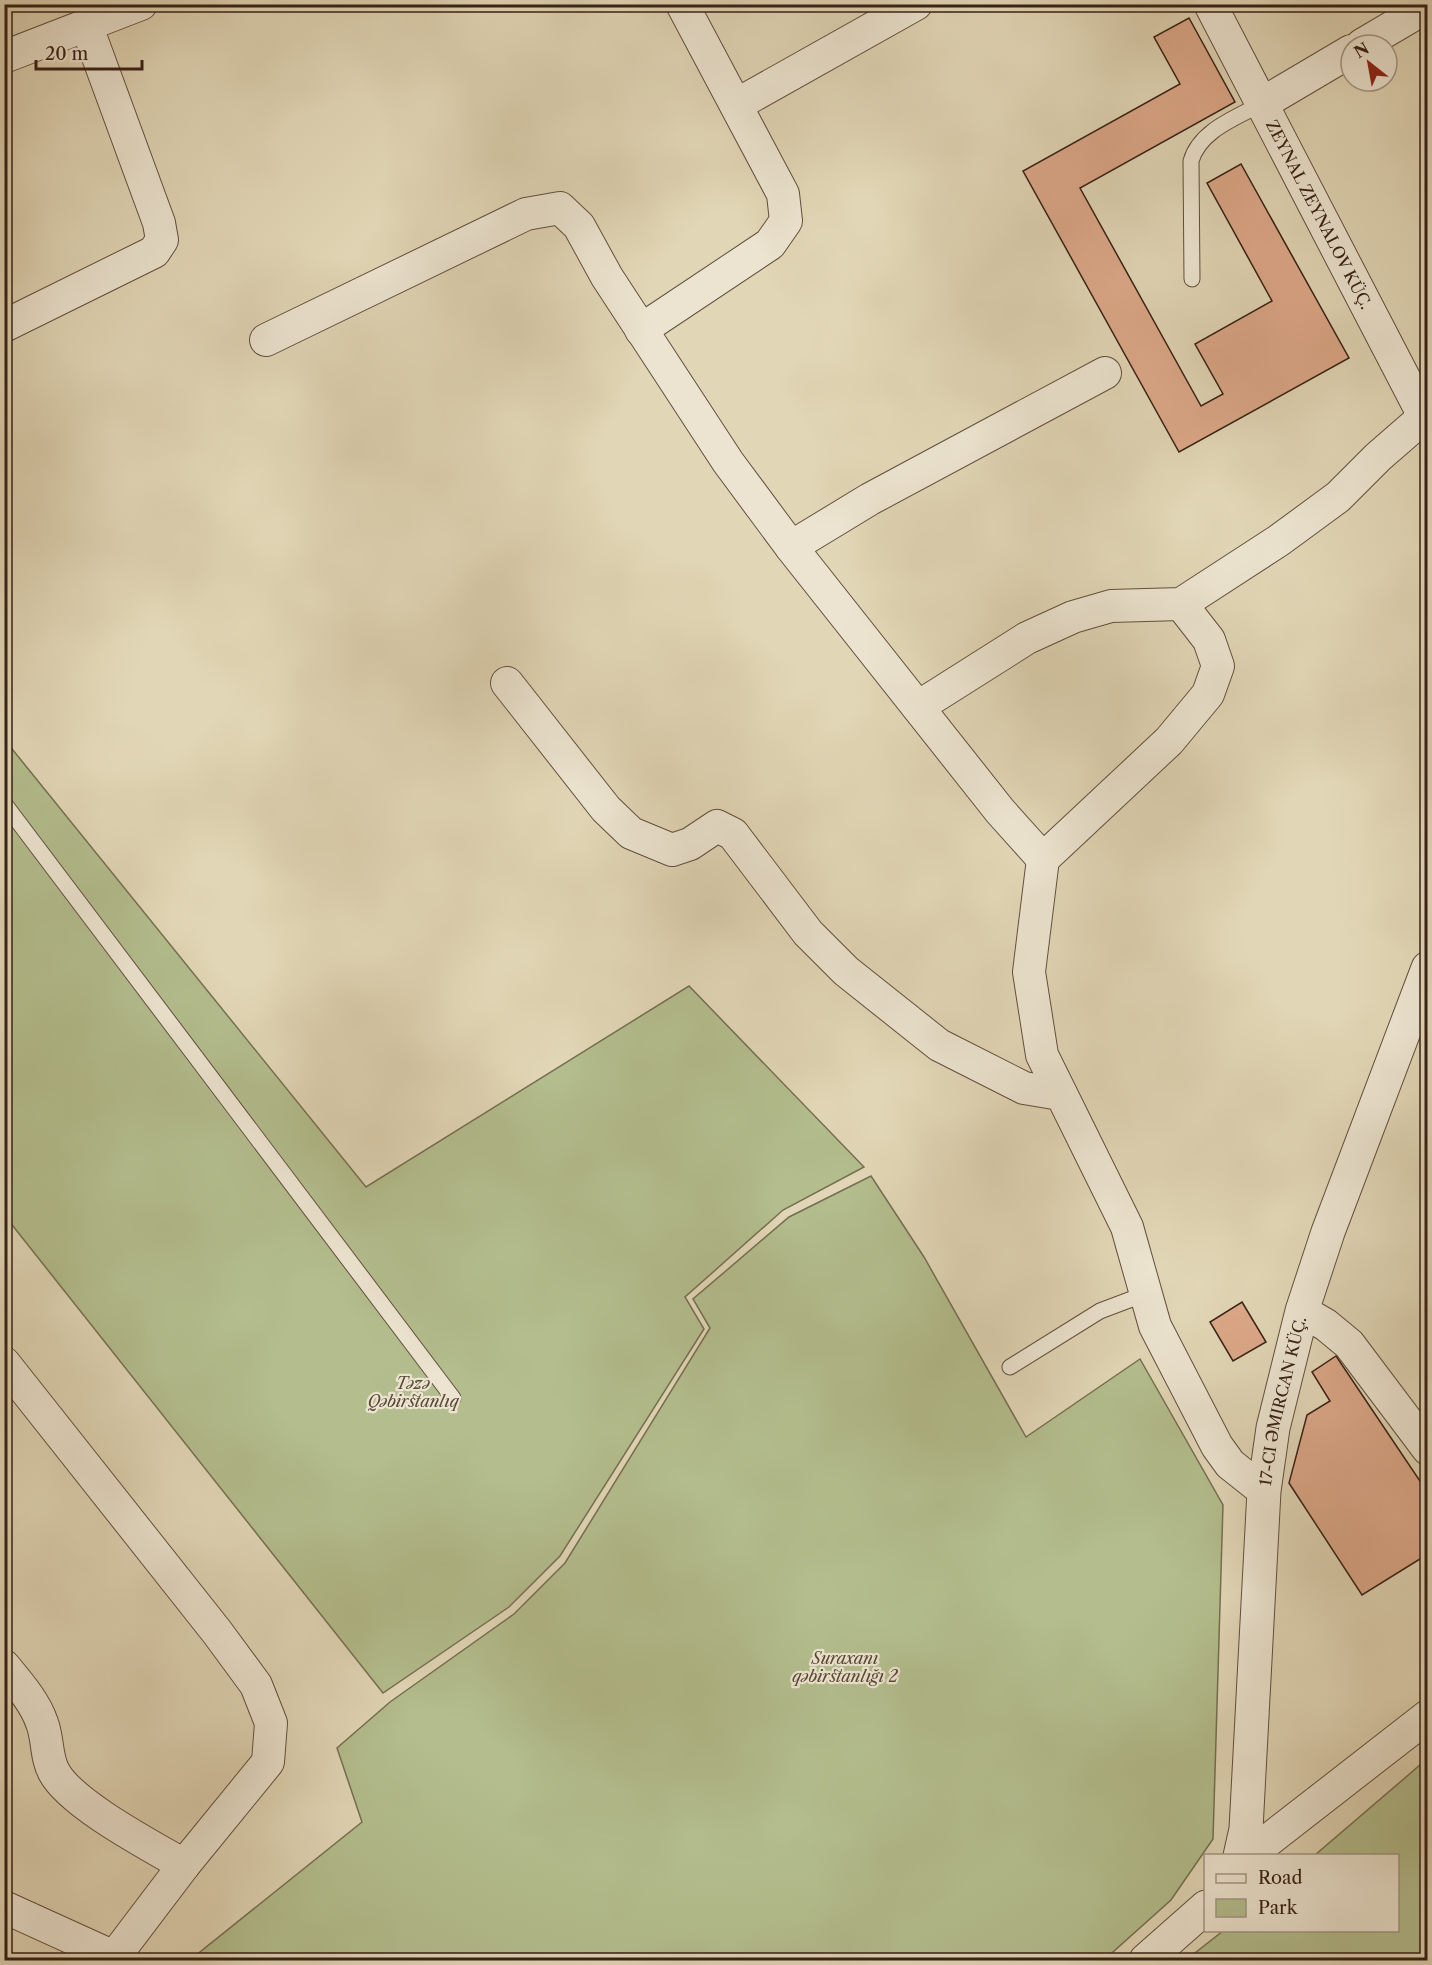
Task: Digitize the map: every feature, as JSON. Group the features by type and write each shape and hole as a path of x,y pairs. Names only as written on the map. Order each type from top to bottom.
{"street":[{"path":"4,57 87,27 141,4"},
{"path":"641,330 770,244 786,221 783,194 682,4"},
{"path":"736,105 916,4"},
{"name":"ZEYNAL ZEYNALOV KÜÇ.","path":"1210,4 1426,421"},
{"path":"1382,33 1428,6"},
{"path":"4,326 153,252 162,240 159,223 87,27"},
{"path":"1263,103 1339,58"},
{"path":"266,340 526,214 560,208 579,226 641,330 728,462 791,547 1000,811 1043,859"},
{"path":"791,547 870,499 1105,373"},
{"path":"918,707 1027,638 1073,617 1111,606 1181,604 1278,541 1338,497 1378,457 1426,421"},
{"path":"1181,604 1209,640 1218,666 1208,694 1169,741 1043,859 1029,972 1042,1055 1127,1227 1155,1326 1217,1446 1230,1464 1264,1491"},
{"path":"507,682 606,809 630,833 672,850 690,844 717,826 733,834 808,933 846,971 939,1045 1024,1088 1060,1094"},
{"name":"17-CI ƏMIRCAN KÜÇ.","path":"1240,1854 1246,1830 1264,1491 1273,1428 1302,1311 1328,1232 1422,1003 1428,968"},
{"path":"1302,1311 1326,1325 1349,1344 1428,1449"},
{"path":"4,1362 217,1632 256,1685 271,1723 268,1762 184,1864 113,1958 4,1907"},
{"path":"4,1666 36,1710 43,1724 53,1772 69,1791 123,1831 184,1864"},
{"path":"1251,1854 1428,1716"},
{"path":"1146,1960 1204,1909"}],"lane":[{"path":"1192,279 1191,161 1195,146 1208,134 1263,103"},
{"path":"4,803 453,1398"},
{"path":"1010,1367 1100,1311 1145,1294"}],"green space":[{"name":"Təzə Qəbirstanlıq","path":"4,739 366,1187 689,986 864,1167 783,1210 685,1297 704,1329 560,1556 509,1607 383,1693 5,1216"},
{"name":"Suraxanı qəbirstanlığı 2","path":"871,1176 924,1257 1026,1437 1140,1359 1223,1505 1213,1839 1171,1900 1104,1960 190,1960 362,1822 337,1748 390,1702 514,1614 565,1563 710,1328 693,1299 789,1217"},
{"path":"1427,1759 1427,1960 1186,1960 1222,1932 1399,1932 1399,1854 1316,1854"}],"building":[{"path":"1189,18 1235,102 1080,188 1201,406 1223,394 1195,344 1272,301 1207,183 1241,164 1349,358 1179,452 1023,171 1180,84 1154,37"},
{"path":"1242,1302 1266,1342 1233,1361 1210,1322"},
{"path":"1336,1356 1428,1493 1428,1554 1362,1595 1289,1483 1307,1415 1330,1401 1312,1372"}]}
